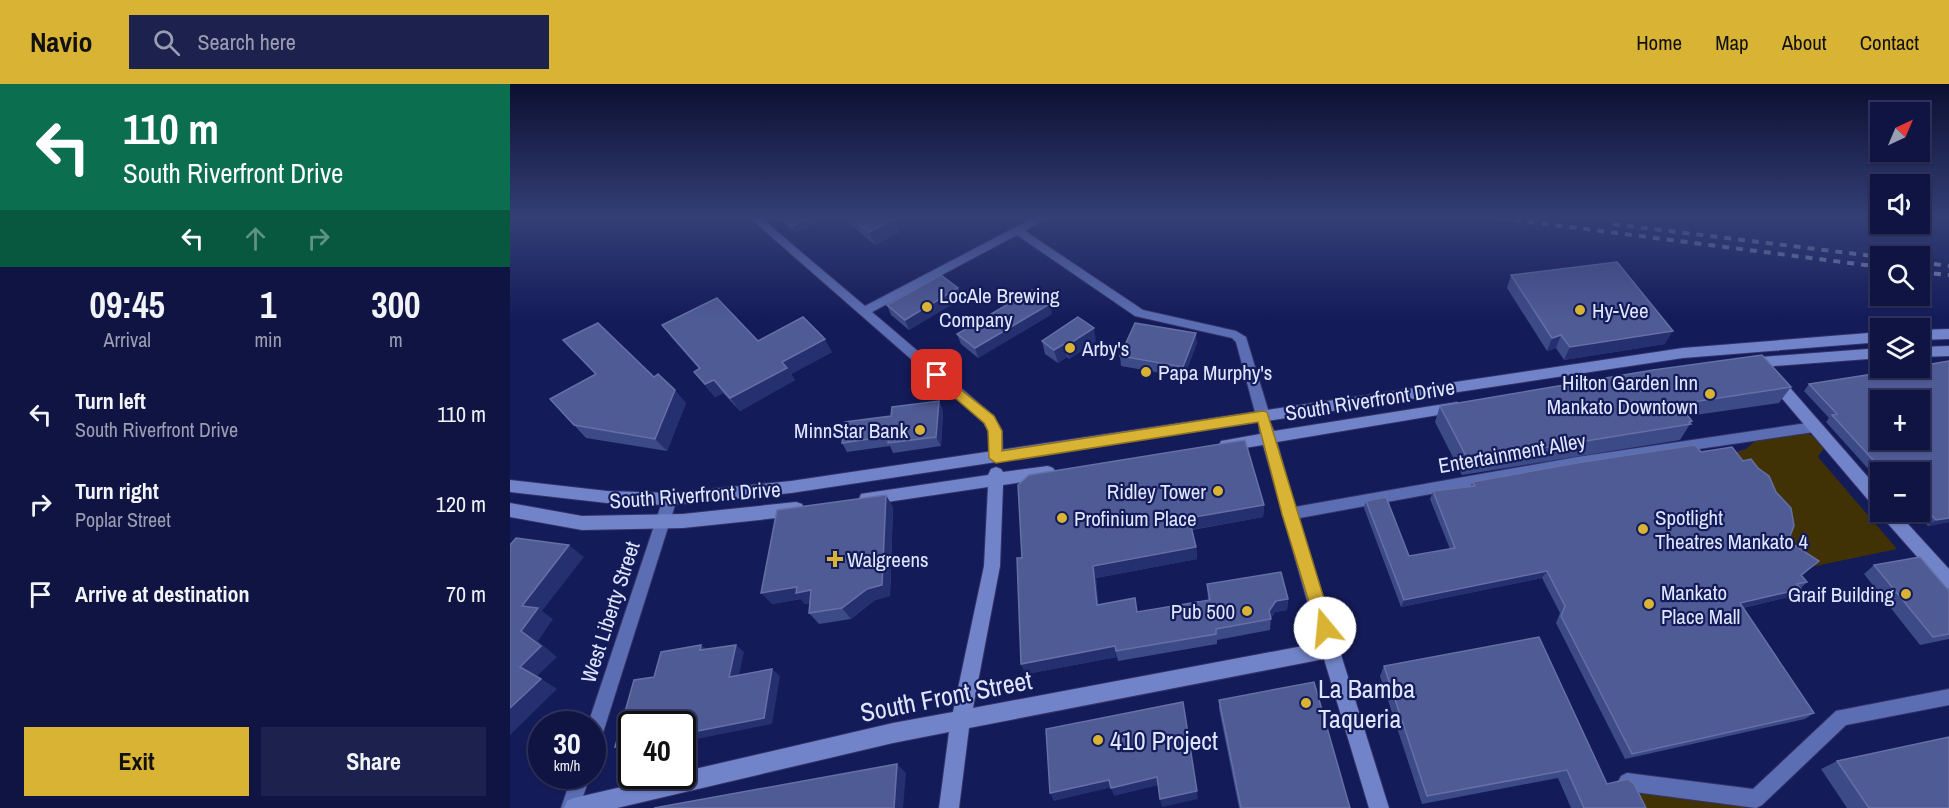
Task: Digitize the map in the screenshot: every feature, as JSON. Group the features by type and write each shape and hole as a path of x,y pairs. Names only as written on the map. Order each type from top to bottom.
{"main road":[{"path":"1930,335 1949,334"},
{"name":"South Riverfront Drive","path":"510,486 607,497 670,499 792,487 1683,353 1745,346 1870,338"},
{"path":"1745,346 1870,491"},
{"path":"1930,352 1949,351"},
{"path":"1737,364 1870,354"},
{"name":"South Riverfront Drive","path":"1216,446 1469,405"},
{"path":"1263,416 1289,514 1379,808"},
{"path":"949,808 960,720 992,566 996,458"},
{"path":"846,502 1065,470"},
{"name":"South Riverfront Drive","path":"510,510 582,523 663,521 764,514 811,507"},
{"path":"1897,522 1949,581"},
{"name":"South Front Street","path":"572,808 893,733 1332,649"}],"street":[{"path":"796,252 989,420 995,431 996,458"},
{"path":"863,312 976,252"},
{"path":"1049,252 1139,313 1236,335 1242,340 1263,416"},
{"name":"Entertainment Alley","path":"1289,514 1577,462 1814,427"},
{"name":"West Liberty Street","path":"601,711 670,499"},
{"path":"1627,782 1759,803 1842,717 1949,697"},
{"path":"572,808 577,789"}],"shaded area":[{"path":"1806,432 1816,438 1824,448 1818,457 1870,518 1870,522 1874,522 1897,549 1811,567 1791,544 1787,515 1736,452 1746,449 1755,441"},
{"path":"1629,786 1737,804 1746,808 1631,808"}],"building":[{"name":"Hy-Vee","path":"1617,262 1673,331 1570,347 1561,335 1552,338 1511,275"},
{"path":"941,275 958,288 905,320 887,305"},
{"path":"1032,290 1050,304 975,348 957,334"},
{"path":"717,298 758,341 803,317 825,339 782,362 787,368 730,398 714,380 705,384 694,372 700,368 662,325"},
{"path":"1078,317 1094,328 1066,346 1064,344 1054,350 1042,341"},
{"path":"598,323 654,377 658,374 675,390 655,439 574,425 550,399 596,374 563,340"},
{"path":"1135,323 1196,333 1183,367 1120,356"},
{"path":"1762,355 1791,387 1679,404 1692,421 1689,422 1691,424 1468,460 1440,406 1653,370"},
{"path":"1949,361 1949,518 1936,520 1930,514 1930,462 1875,462 1832,415 1837,414 1809,384 1870,374 1870,378 1930,378 1930,364"},
{"path":"939,401 936,437 888,443 889,436 842,443 845,422 891,416 892,407"},
{"path":"1245,440 1264,505 1189,518 1196,547 1093,566 1097,605 1135,598 1137,612 1210,600 1207,584 1281,572 1288,599 1276,601 1269,611 1271,619 1216,629 1216,634 1116,651 1115,646 1021,664 1017,558 1022,558 1018,485 1029,475"},
{"name":"Mankato Place Mall","path":"1695,445 1701,452 1732,447 1743,461 1751,459 1769,476 1776,492 1791,508 1794,526 1788,541 1819,561 1801,575 1807,582 1797,584 1801,589 1740,603 1814,713 1632,754 1561,616 1565,606 1547,571 1404,600 1366,501 1386,497 1409,556 1455,548 1433,491 1475,486 1472,482 1582,462"},
{"name":"Walgreens","path":"886,495 882,585 867,589 842,608 809,613 811,590 796,593 797,587 761,593 777,510"},
{"path":"516,538 569,545 522,606 538,608 521,631 541,646 520,667 541,679 510,708 510,545"},
{"name":"Graif Building","path":"1920,557 1949,591 1949,634 1933,637 1874,565"},
{"path":"1539,637 1607,784 1628,779 1634,784 1646,808 1584,808 1567,770 1427,796 1384,666"},
{"path":"701,645 700,650 736,645 729,677 772,669 764,718 696,731 696,711 625,711 634,680 654,677 661,652"},
{"path":"1314,682 1350,808 1241,808 1219,700"},
{"path":"1183,702 1197,791 1160,799 1157,777 1111,788 1109,780 1050,793 1046,729"},
{"path":"1949,737 1949,808 1869,808 1837,761"},
{"path":"897,764 894,808 654,808"}],"railway":[{"path":"1763,252 1870,266"},
{"path":"1839,252 1870,256"},
{"path":"1930,263 1949,266"},
{"path":"1930,273 1949,275"}],"place":[{"name":"LocAle Brewing Company","path":"927,307"},
{"name":"Hy-Vee","path":"1580,310"},
{"name":"Arby's","path":"1070,348"},
{"name":"Papa Murphy's","path":"1146,372"},
{"name":"Hilton Garden Inn Mankato Downtown","path":"1710,394"},
{"name":"MinnStar Bank","path":"920,430"},
{"name":"Ridley Tower","path":"1218,491"},
{"name":"Profinium Place","path":"1062,518"},
{"name":"Spotlight Theatres Mankato 4","path":"1643,529"},
{"name":"Walgreens","path":"835,559"},
{"name":"Graif Building","path":"1906,594"},
{"name":"Mankato Place Mall","path":"1649,604"},
{"name":"Pub 500","path":"1247,611"},
{"name":"La Bamba Taqueria","path":"1306,703"},
{"name":"410 Project","path":"1098,740"}],"route":[{"path":"937,375 989,420 995,431 996,458 1263,416 1289,514 1325,628"}]}
